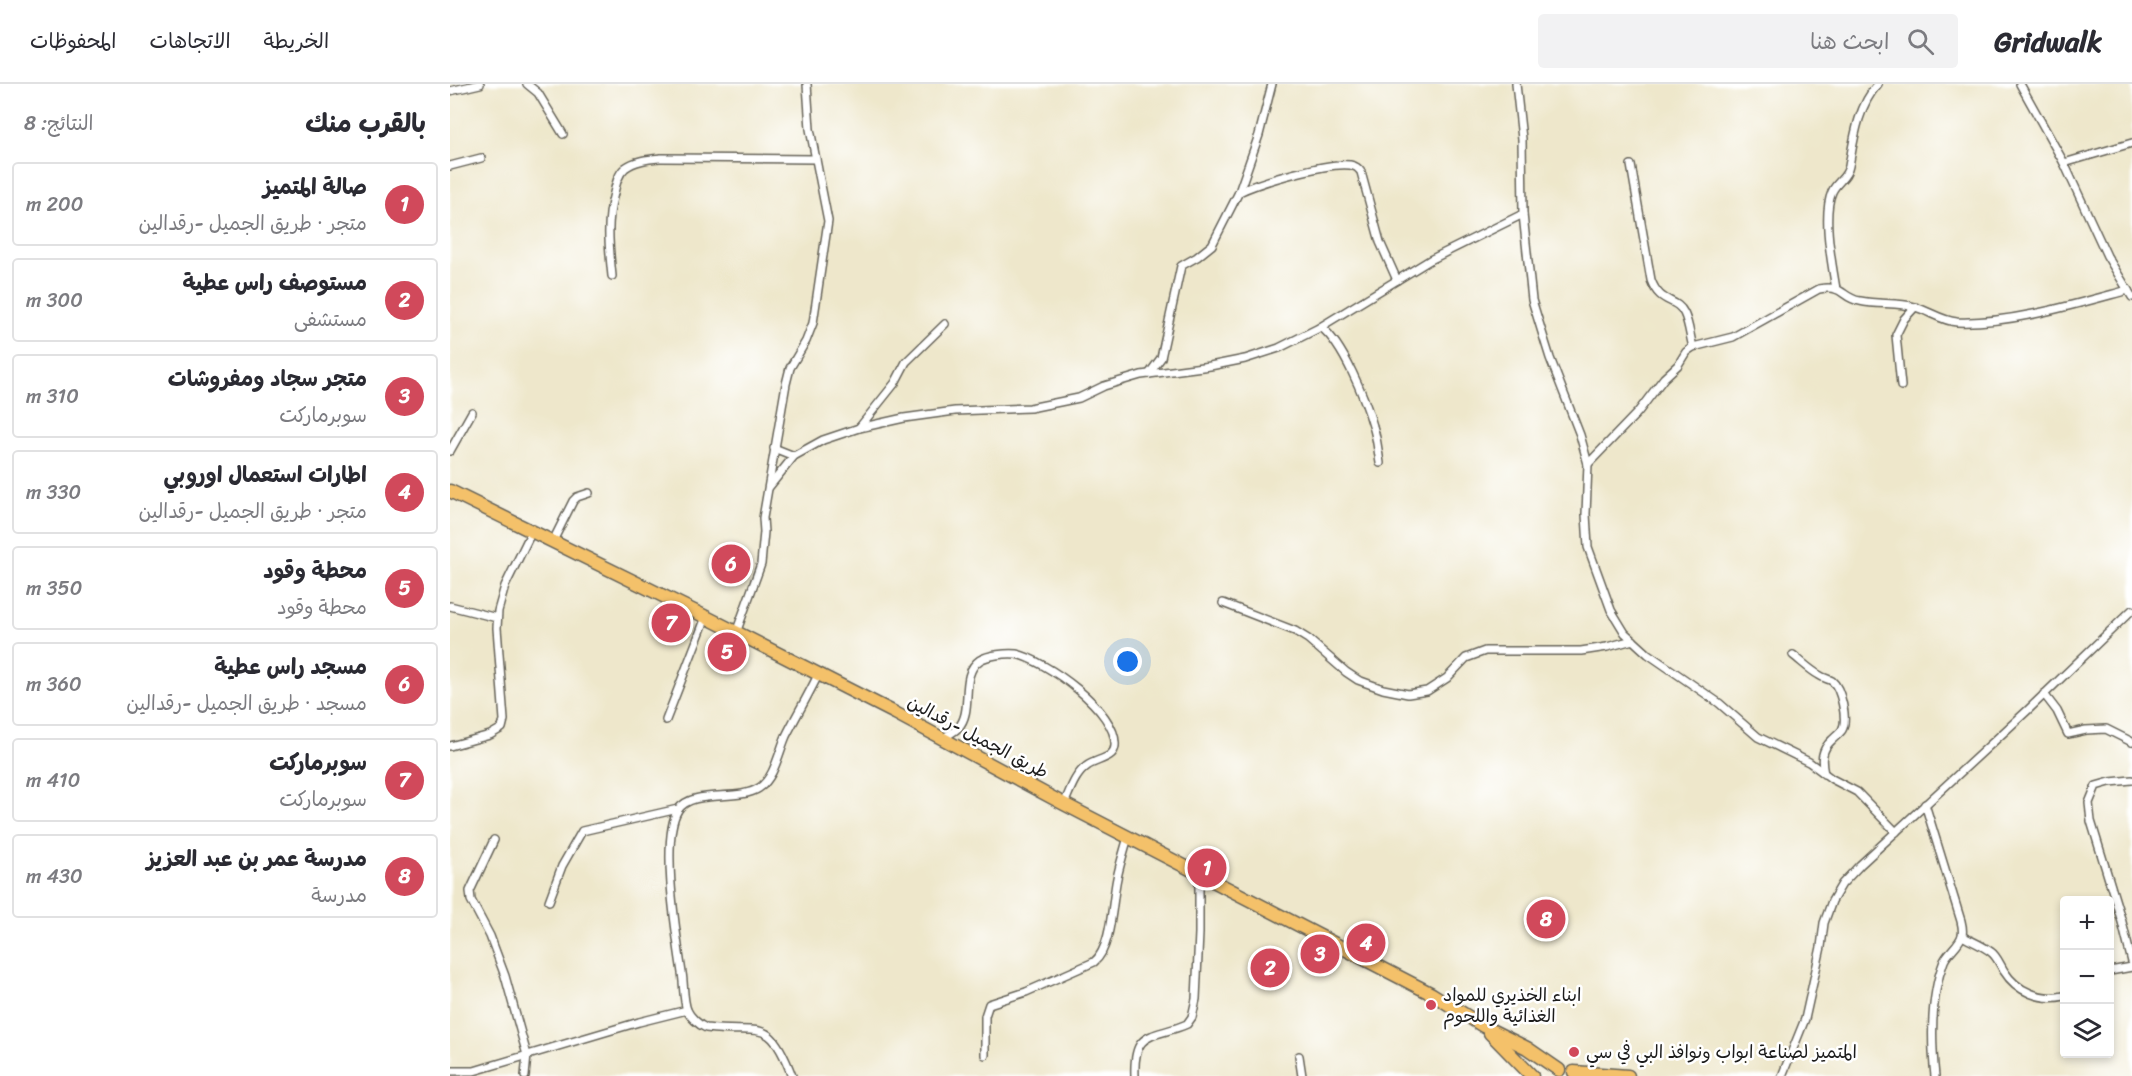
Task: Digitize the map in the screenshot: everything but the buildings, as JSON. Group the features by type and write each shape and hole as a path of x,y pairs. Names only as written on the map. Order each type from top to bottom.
{"main road":[{"name":"طريق الجميل -رقدالين","path":"450,491 706,617 943,738 1064,804 1432,994 1483,1026"},
{"path":"1483,1026 1527,1048 1554,1073 1628,1076"},
{"path":"1483,1026 1532,1076"}],"street":[{"path":"450,91 480,84"},
{"path":"527,84 538,93 563,134"},
{"path":"736,633 761,564 763,518 786,384 790,369 813,323 823,249 828,231 810,129 807,84"},
{"path":"1149,374 1161,358 1181,266 1212,245 1239,192 1259,135 1272,84"},
{"path":"1516,84 1522,139 1522,214 1532,300 1588,464 1586,514 1588,547 1611,610 1625,633 1648,654 1719,703 1758,737 1809,762 1824,774 1857,792 1896,832"},
{"path":"1836,289 1827,232 1832,192 1844,178 1854,135 1866,99 1878,84"},
{"path":"1588,464 1638,412 1686,352 1693,347 1733,337 1819,289 1829,287 1844,291 1850,298 1859,301 1915,307 1956,322 1994,320 2130,294 2107,256 2064,163 2020,84"},
{"path":"2064,163 2132,143"},
{"path":"450,166 481,158"},
{"path":"612,276 608,214 618,177 625,168 644,160 661,158 816,159"},
{"path":"1631,165 1651,280 1656,292 1677,305 1684,313 1693,347"},
{"path":"1239,192 1255,184 1296,174 1335,166 1356,166 1361,172 1380,242 1397,280"},
{"path":"769,487 794,456 807,447 859,428 904,418 955,411 1030,408 1079,398 1121,380 1245,359 1279,348 1321,327 1430,260 1522,214"},
{"path":"1901,386 1896,335 1904,319 1915,307"},
{"path":"859,428 895,383 906,362 945,324"},
{"path":"1321,327 1336,342 1351,373 1373,427 1380,463"},
{"path":"450,451 472,412"},
{"path":"774,448 794,456"},
{"path":"552,541 573,501 589,493"},
{"path":"450,746 490,735 502,728 504,720 497,618 505,586 532,531"},
{"path":"1223,603 1295,631 1358,680 1383,689 1408,694 1427,691 1447,678 1466,658 1485,651 1581,651 1607,647 1632,639"},
{"path":"450,606 497,618"},
{"path":"1782,1076 1805,1019 1824,923 1832,901 1842,884 2132,610"},
{"path":"666,720 706,617"},
{"path":"943,738 959,727 965,713 969,677 974,665 983,658 1014,654 1032,660 1085,694 1102,711 1116,743 1114,751 1108,757 1080,771 1064,804"},
{"path":"1793,655 1818,675 1833,681 1839,689 1843,704 1842,730 1826,744 1823,751 1821,759 1824,774"},
{"path":"549,901 562,866 582,831 678,808 689,801 704,797 750,793 760,788 767,781 786,736 818,675"},
{"path":"2044,694 2057,711 2068,734 2106,729 2132,742"},
{"path":"2132,780 2096,786 2089,803 2091,820 2132,962"},
{"path":"1925,804 1961,921 1962,936 1945,959 1940,975 1932,1022 1935,1076"},
{"path":"678,808 671,835 672,896 687,1010 701,1026 706,1028 764,1031 774,1039 784,1054 792,1076"},
{"path":"985,1055 985,1016 989,1004 1026,992 1100,958 1105,945 1117,878 1128,837"},
{"path":"494,840 470,891 471,900 490,936 505,976 527,1055 525,1076"},
{"path":"1135,1076 1136,1053 1143,1039 1187,1024 1195,1009 1199,873"},
{"path":"1962,936 1992,952 2005,973 2020,987 2035,996 2060,997"},
{"path":"2114,971 2132,967"},
{"path":"450,1071 474,1071 687,1010"},
{"path":"1299,1056 1302,1076"}],"place":[{"name":"مسجد راس عطية","path":"731,564"},
{"name":"سوبرماركت","path":"671,623"},
{"name":"محطة وقود","path":"727,652"},
{"name":"صالة المتميز","path":"1207,868"},
{"name":"مدرسة عمر بن عبد العزيز","path":"1546,919"},
{"name":"اطارات استعمال اوروبي","path":"1366,943"},
{"name":"متجر سجاد ومفروشات","path":"1320,954"},
{"name":"مستوصف راس عطية","path":"1270,968"},
{"name":"ابناء الخذيري للمواد الغذائية واللحوم","path":"1431,1005"},
{"name":"المتميز لصناعة ابواب ونوافذ البي في سي","path":"1574,1052"}]}
